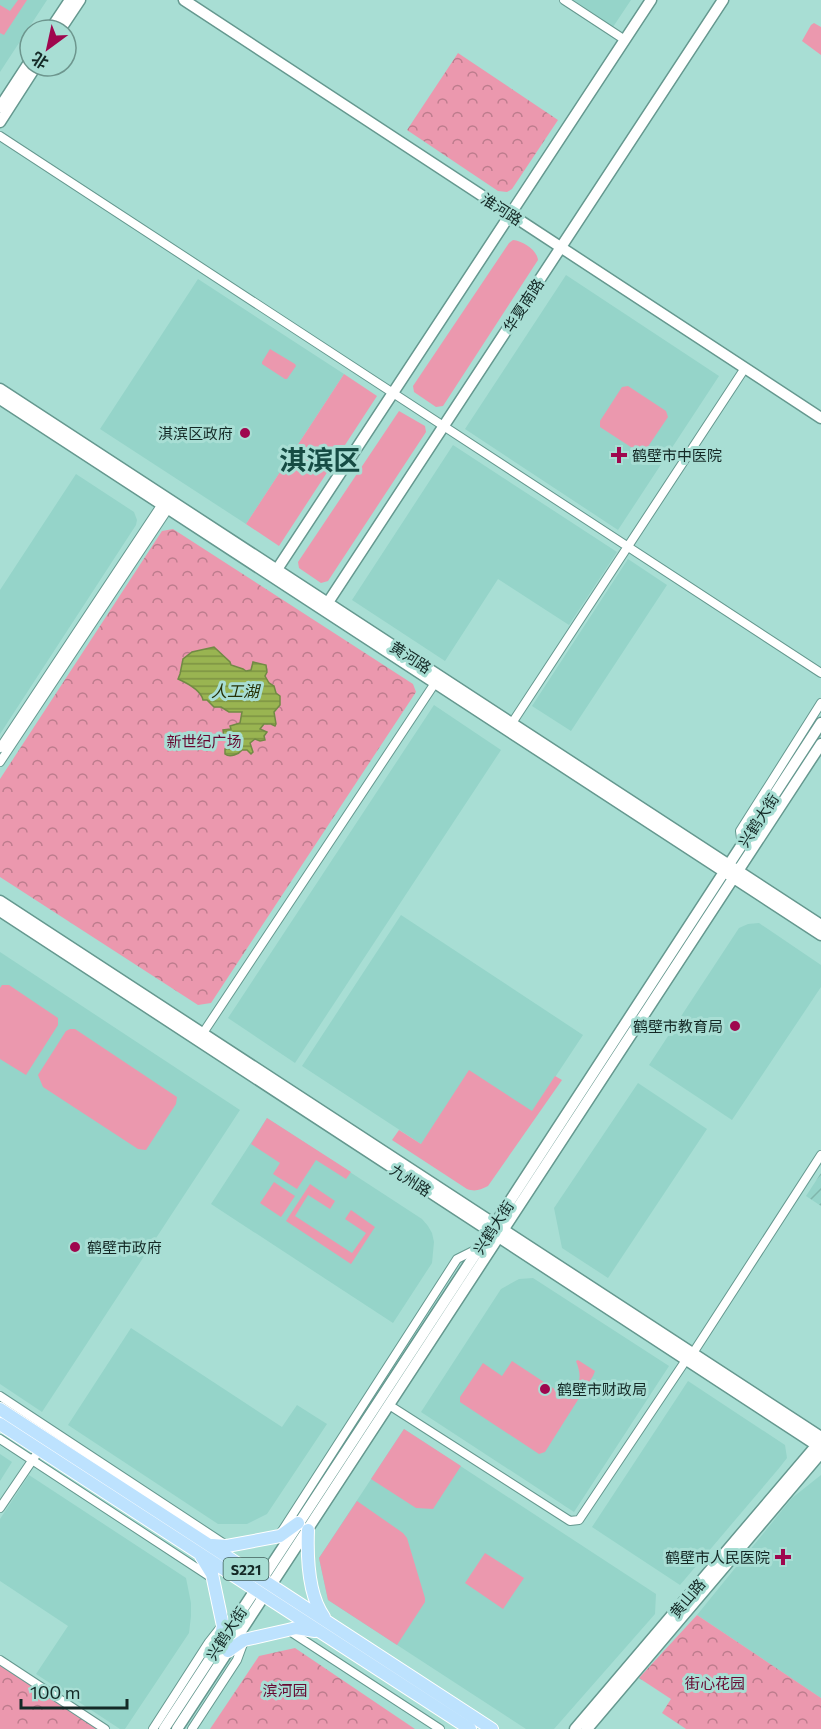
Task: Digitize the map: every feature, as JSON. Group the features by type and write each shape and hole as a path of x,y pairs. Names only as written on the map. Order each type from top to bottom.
{"main road":[{"name":"S221","path":"0,1409 204,1549"},
{"name":"S221","path":"0,1424 492,1729"},
{"path":"303,1526 316,1603 326,1628 296,1628 224,1647 213,1579 204,1549 280,1536 303,1526"},
{"name":"S221","path":"326,1628 470,1729"}],"street":[{"path":"58,18 70,0"},
{"path":"68,18 80,0"},
{"name":"淮河路","path":"184,0 821,418"},
{"path":"564,0 625,39"},
{"path":"275,573 651,0"},
{"name":"华夏南路","path":"326,607 723,0"},
{"path":"0,107 19,78"},
{"path":"0,122 28,78"},
{"path":"0,136 821,673"},
{"path":"512,723 745,368"},
{"name":"黄河路","path":"0,389 326,607 731,871 821,925"},
{"name":"黄河路","path":"0,399 165,506 275,573"},
{"path":"0,748 165,506"},
{"path":"0,762 165,506"},
{"path":"203,1033 437,679"},
{"name":"黄河路","path":"437,679 512,723 731,871 821,935"},
{"path":"742,845 740,831 821,703"},
{"name":"兴鹤大街","path":"731,871 742,845 821,723"},
{"name":"兴鹤大街","path":"303,1526 389,1405 497,1231 731,871 821,744"},
{"name":"九州路","path":"0,901 203,1033 497,1231"},
{"name":"九州路","path":"0,911 497,1231 820,1445"},
{"path":"389,1405 570,1521 579,1520 690,1357 821,1155"},
{"name":"兴鹤大街","path":"164,1729 224,1647 480,1247 497,1231"},
{"path":"280,1536 457,1259 480,1247"},
{"path":"0,1396 226,1546"},
{"path":"0,1439 213,1579"},
{"name":"黄山路","path":"575,1729 820,1445"},
{"name":"黄山路","path":"587,1729 820,1445"},
{"path":"0,1508 40,1449"},
{"path":"153,1729 209,1642 222,1626"},
{"path":"288,1630 440,1729"},
{"path":"192,1729 237,1660 244,1640"},
{"name":"兴鹤大街","path":"177,1729 224,1647"},
{"path":"0,1660 105,1729"}],"shaded area":[{"path":"0,0 47,0 35,18 18,18 18,44 0,72"},
{"path":"573,0 631,0 613,27"},
{"path":"566,275 719,376 618,530 465,429"},
{"name":"淇滨区政府","path":"198,279 344,374 246,524 100,429"},
{"path":"453,445 617,552 569,625 498,579 445,661 352,600"},
{"path":"76,474 134,512 136,525 0,734 0,590"},
{"path":"628,559 667,585 571,731 532,706"},
{"path":"434,705 501,750 295,1063 228,1018"},
{"path":"401,915 583,1035 532,1112 421,1144 302,1066"},
{"name":"鹤壁市教育局","path":"759,923 821,965 821,987 732,1120 649,1065 739,928"},
{"name":"鹤壁市政府","path":"0,952 240,1110 42,1412 0,1384"},
{"path":"638,1083 707,1129 608,1278 562,1248 554,1208"},
{"path":"267,1118 422,1219 428,1226 434,1242 432,1263 393,1323 211,1204"},
{"path":"821,1173 821,1206 806,1196"},
{"name":"鹤壁市财政局","path":"533,1278 669,1366 574,1512 421,1412 501,1289 519,1279"},
{"path":"131,1328 282,1427 297,1405 327,1424 267,1514 247,1524 218,1524 68,1425"},
{"path":"688,1381 785,1445 787,1458 680,1585 592,1527"},
{"path":"404,1429 656,1594 655,1614 554,1729 526,1729 328,1600 319,1558"},
{"path":"0,1454 12,1462 0,1481"},
{"path":"29,1475 186,1578 191,1603 189,1633 125,1729 120,1729 36,1674 68,1626 0,1581 0,1519"},
{"name":"鹤壁市人民医院","path":"821,1475 821,1698 697,1615 792,1498"}],"green space":[{"path":"18,0 27,0 4,35 0,33 0,5 10,11"},
{"path":"814,23 821,27 821,55 802,41"},
{"path":"458,53 558,120 512,189 507,192 498,191 407,130"},
{"path":"513,240 529,247 538,260 443,406 436,407 414,392 413,386"},
{"path":"270,349 295,364 296,366 287,379 262,364"},
{"path":"344,374 377,396 279,546 246,524"},
{"path":"628,386 666,411 668,417 645,451 640,453 600,427 600,421 622,387"},
{"path":"399,411 425,426 426,432 328,581 321,583 299,568 298,562"},
{"name":"新世纪广场","path":"173,529 413,684 416,692 211,1003 198,1005 0,877 0,779 162,531"},
{"path":"2,985 9,985 58,1018 58,1025 26,1075 0,1059 0,988"},
{"path":"75,1029 177,1097 176,1104 146,1150 138,1149 43,1087 38,1075 66,1031"},
{"path":"469,1070 532,1111 555,1076 562,1080 488,1186 475,1190 467,1189 392,1140 399,1130 421,1144"},
{"path":"267,1118 351,1172 346,1179 316,1160 297,1189 273,1174 280,1163 251,1144"},
{"path":"274,1182 295,1196 281,1217 260,1203"},
{"path":"310,1184 335,1201 330,1209 308,1195 295,1216 352,1253 366,1233 345,1219 351,1210 375,1227 351,1264 286,1221"},
{"path":"578,1360 595,1371 545,1452 539,1454 460,1402 460,1397 483,1363 502,1376 512,1361 559,1392 572,1389 578,1383 579,1373 576,1361"},
{"path":"404,1429 461,1466 433,1509 416,1508 371,1479"},
{"path":"357,1501 407,1538 425,1598 425,1602 397,1645 328,1600 319,1558"},
{"path":"485,1553 524,1578 503,1609 465,1583"},
{"name":"街心花园","path":"697,1615 821,1698 821,1729 686,1729 662,1713 671,1699 639,1678"},
{"name":"滨河园","path":"295,1648 415,1729 210,1729 259,1656"},
{"path":"0,1660 105,1729 0,1729"}],"water":[{"name":"人工湖","path":"214,647 231,665 246,671 251,670 253,662 266,665 265,676 280,696 280,705 274,712 275,726 264,724 260,729 267,732 264,736 265,740 255,739 250,743 253,752 251,754 247,750 242,750 234,755 225,754 225,749 233,747 228,739 224,738 223,730 231,729 230,726 240,723 242,712 229,712 221,707 214,707 207,700 203,700 200,693 193,687 178,679 183,659 192,652"}],"place":[{"name":"淇滨区政府","path":"245,433"},
{"name":"鹤壁市中医院","path":"619,455"},
{"name":"鹤壁市教育局","path":"735,1026"},
{"name":"鹤壁市政府","path":"75,1247"},
{"name":"鹤壁市财政局","path":"545,1389"},
{"name":"鹤壁市人民医院","path":"783,1557"}],"district":[{"name":"淇滨区","path":"320,459"}]}
